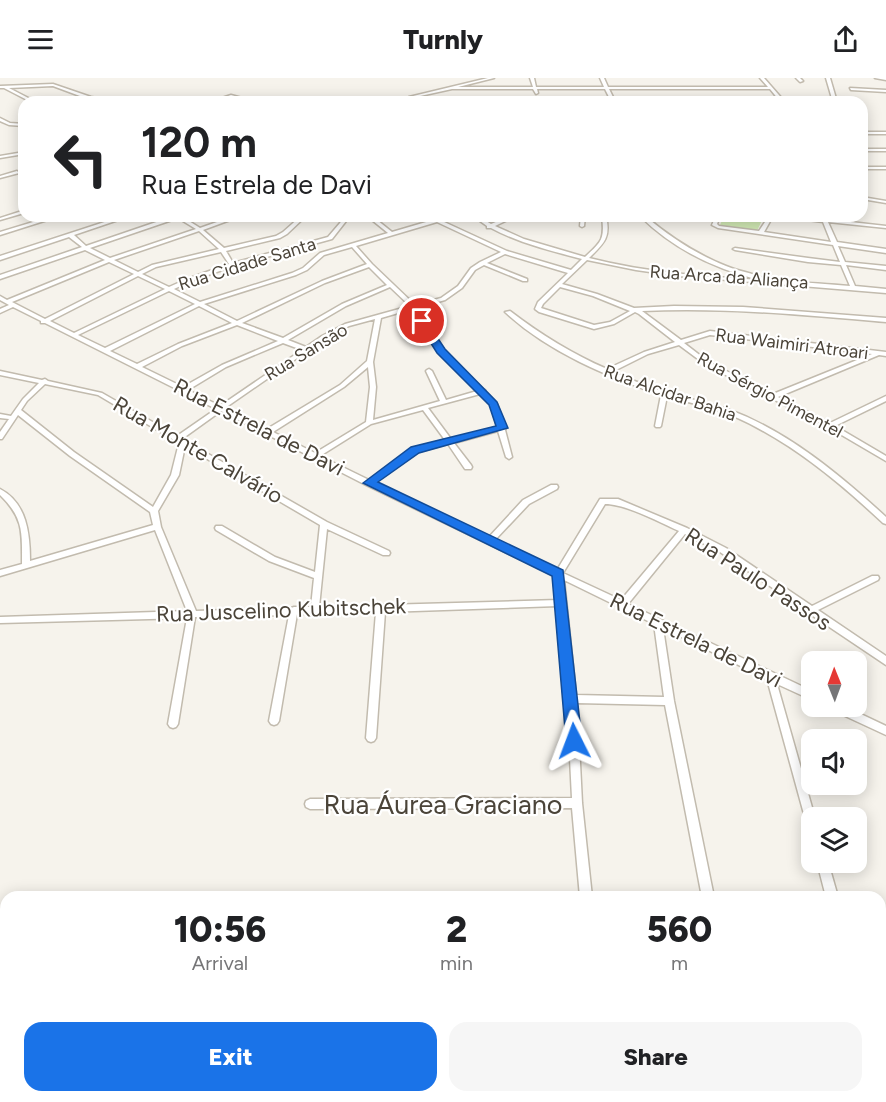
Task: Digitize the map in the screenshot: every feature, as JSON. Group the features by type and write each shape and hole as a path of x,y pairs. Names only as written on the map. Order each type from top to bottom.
{"street":[{"path":"420,96 492,78"},
{"path":"532,78 536,96"},
{"path":"602,78 610,96"},
{"path":"762,78 778,96"},
{"path":"828,78 833,96"},
{"path":"877,78 886,79"},
{"path":"2,87 53,85 77,96"},
{"path":"2,87 21,96"},
{"path":"453,88 770,88"},
{"path":"732,88 738,96"},
{"path":"851,89 886,91"},
{"path":"0,119 18,125"},
{"path":"0,125 18,126"},
{"path":"868,133 886,133"},
{"path":"868,150 886,150"},
{"path":"0,157 18,154"},
{"path":"868,168 886,168"},
{"path":"0,177 17,172"},
{"path":"868,199 886,202"},
{"path":"1,219 18,214"},
{"path":"0,234 39,222"},
{"path":"0,258 110,222"},
{"path":"0,277 162,222"},
{"path":"189,222 203,230 224,248 232,265"},
{"path":"0,311 6,301 109,260 224,222"},
{"path":"43,322 162,263 278,237 297,222"},
{"name":"Rua Cidade Santa","path":"73,335 168,288 232,265 320,243 330,238 343,222"},
{"path":"377,222 392,234"},
{"path":"106,350 200,304 294,274 322,254 431,222"},
{"path":"441,222 505,252 572,272"},
{"name":"Rua Arca da Aliança","path":"483,222 516,238 585,259 663,274 737,282 773,281 886,291"},
{"path":"489,227 500,222"},
{"path":"582,222 582,226"},
{"path":"604,222 605,238 540,303 538,309 594,327 612,323 635,310 734,309 886,320"},
{"path":"650,222 675,242 715,266 773,281"},
{"path":"715,222 714,225 721,228 886,251"},
{"path":"760,234 767,222"},
{"path":"825,222 853,287"},
{"path":"835,222 886,227"},
{"path":"70,235 86,248 237,323 306,349"},
{"path":"353,245 370,265 414,307 441,351 494,404 503,428 509,457"},
{"path":"735,249 886,267"},
{"name":"Rua Sansão","path":"180,440 220,407 338,329 450,294 473,269 505,252"},
{"path":"482,264 525,280"},
{"path":"138,366 161,352 237,323 322,280 370,265"},
{"path":"185,389 224,366 282,341 344,305 391,285"},
{"name":"Rua Sérgio Pimentel","path":"559,285 635,310 655,321 678,342 708,364 830,426 885,457"},
{"name":"Rua Estrela de Davi","path":"6,301 43,322 185,389 369,483 801,691"},
{"name":"Rua Alcidar Bahia","path":"508,312 558,347 606,372 664,393 711,406 750,422 821,467 886,521"},
{"path":"369,423 373,387 370,362 378,317"},
{"name":"Rua Waimiri Atroari","path":"606,372 646,353 701,334 729,334 878,354"},
{"path":"772,397 878,354 886,354"},
{"path":"268,432 342,386 370,362"},
{"path":"429,371 443,401"},
{"name":"Rua Monte Calvário","path":"0,373 100,394 324,524 386,553"},
{"path":"0,437 18,411 45,381"},
{"path":"315,456 343,436 369,423 443,401 483,392"},
{"path":"658,426 664,393"},
{"path":"830,426 886,398"},
{"path":"424,407 468,467"},
{"path":"18,411 72,454 154,511"},
{"path":"0,416 14,418"},
{"path":"369,483 404,455 503,428"},
{"path":"173,724 192,612 157,527 154,511 175,475 180,440"},
{"path":"490,541 526,502 554,487"},
{"path":"0,491 22,514 25,525 26,566"},
{"name":"Rua Paulo Passos","path":"559,573 603,501 615,501 684,530 741,562 809,611 886,661"},
{"path":"315,609 324,524"},
{"path":"0,573 157,527"},
{"path":"219,528 272,559 318,576"},
{"path":"622,604 684,530"},
{"path":"559,573 572,699 577,804 585,891"},
{"path":"809,611 875,578"},
{"name":"Rua Juscelino Kubitschek","path":"0,620 192,612 561,603"},
{"path":"371,738 381,607"},
{"path":"274,721 294,610"},
{"path":"658,622 669,701 707,891"},
{"path":"771,677 807,807"},
{"path":"572,699 669,701"},
{"path":"856,717 884,730 886,741"},
{"name":"Rua Áurea Graciano","path":"310,804 577,804"},
{"path":"825,873 830,891"}],"green space":[{"path":"721,222 761,222 757,231 720,225"}],"route":[{"path":"422,321 441,351 494,404 503,428 415,450 404,455 369,483 559,573 574,741"}]}
